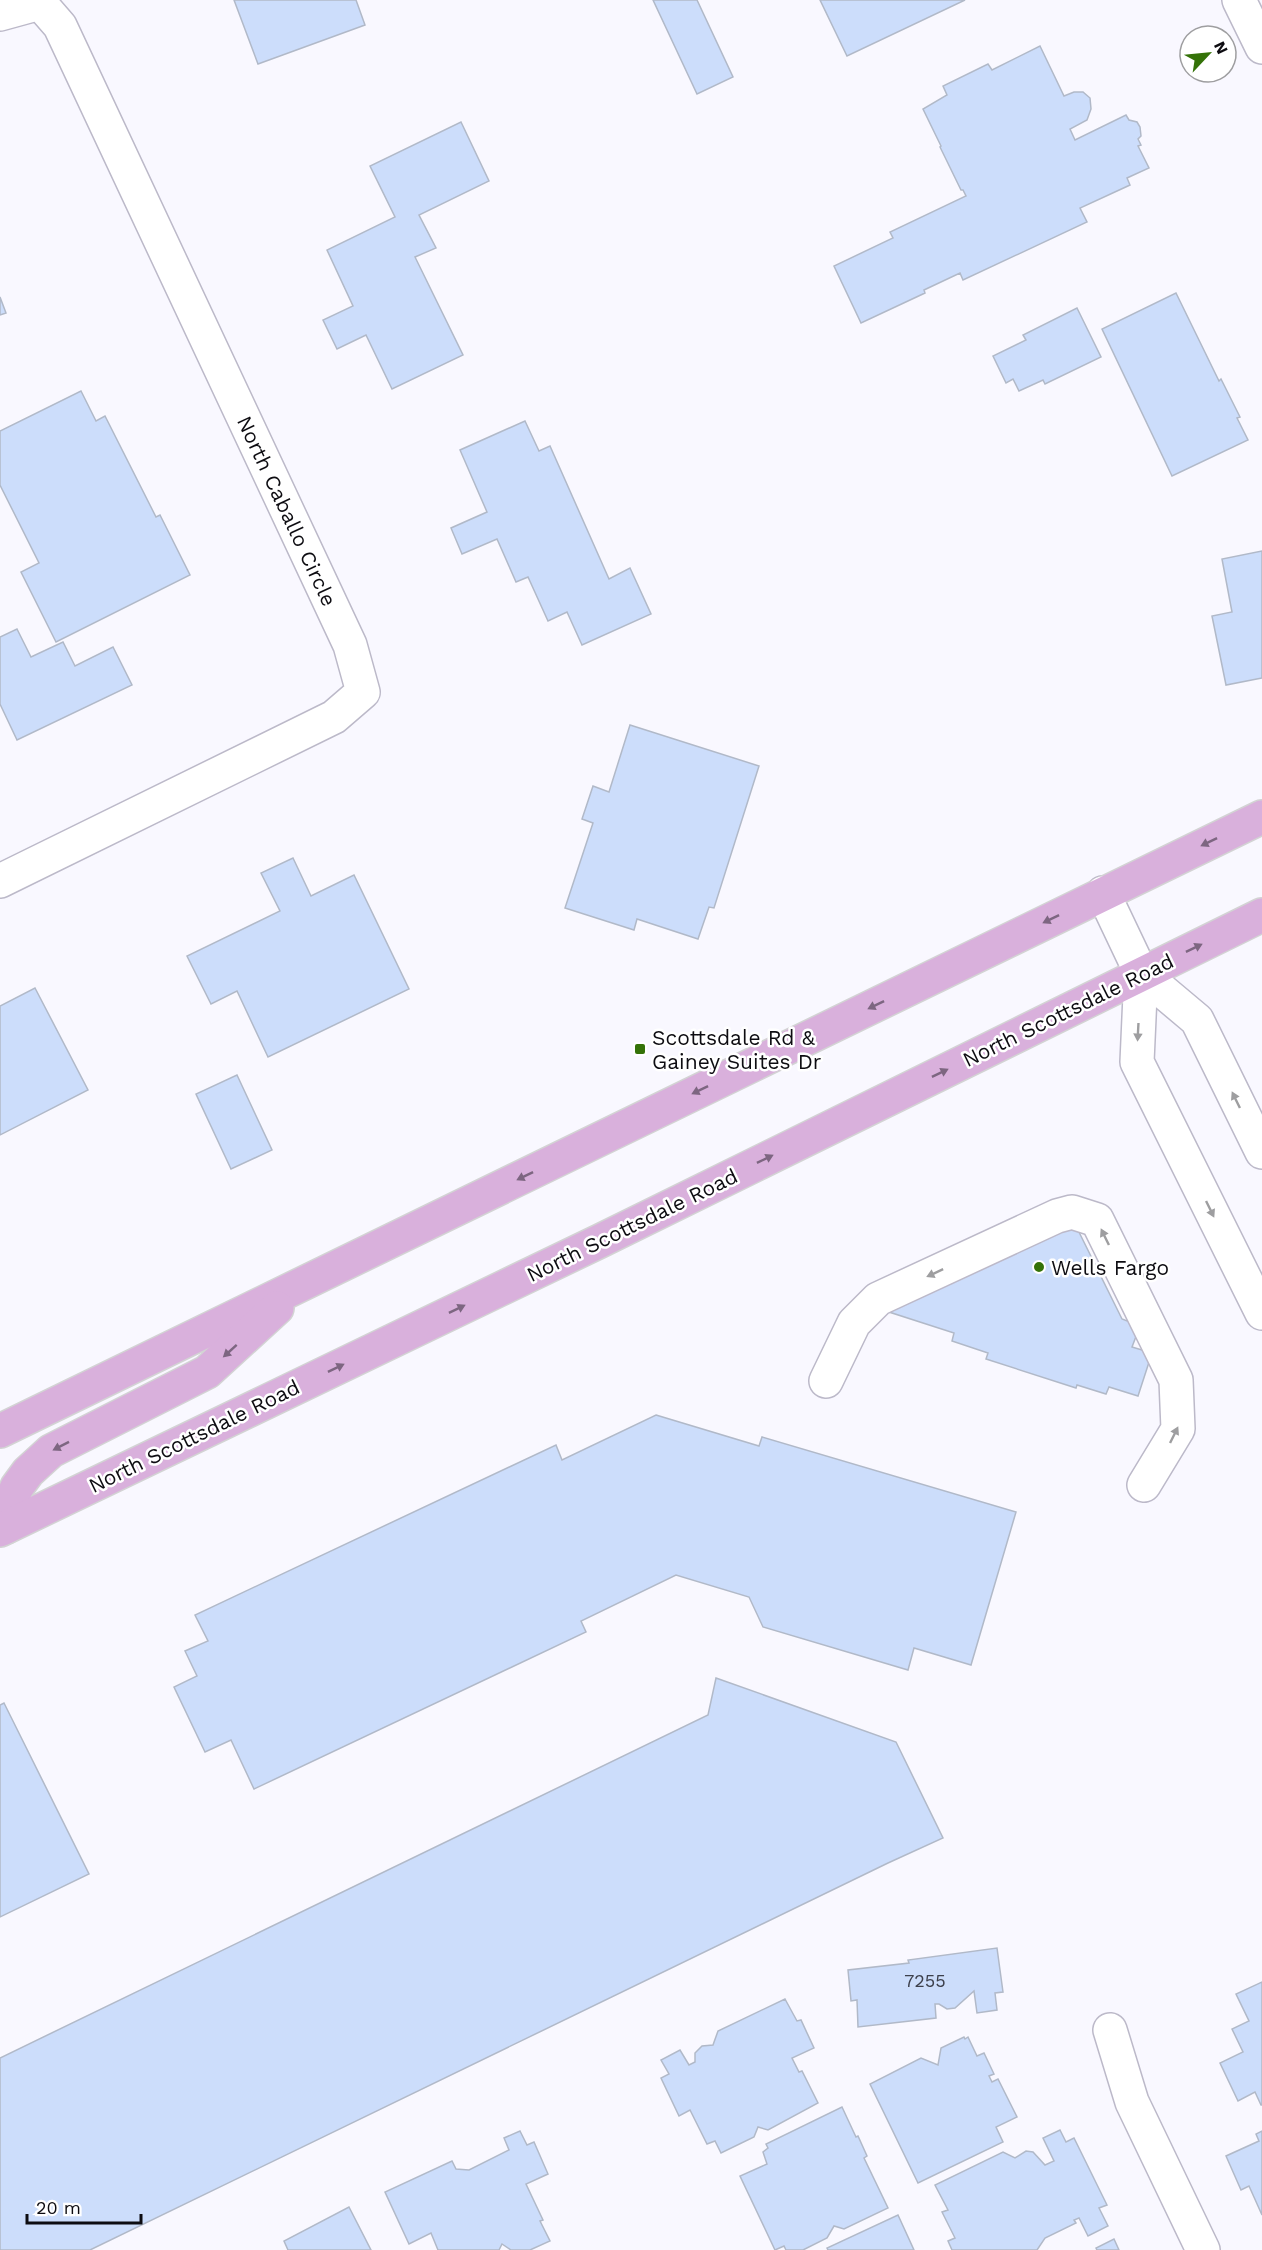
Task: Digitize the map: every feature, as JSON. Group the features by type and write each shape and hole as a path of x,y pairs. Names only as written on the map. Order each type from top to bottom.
{"main road":[{"path":"0,1431 1262,817"},
{"name":"North Scottsdale Road","path":"3,1529 618,1232 1262,915"},
{"path":"3,1529 17,1487 28,1472 51,1451 207,1372 304,1284"}],"street":[{"path":"1239,0 1262,47"},
{"name":"North Caballo Circle","path":"0,14 40,3 60,26 350,645 363,692 334,717 0,881"},
{"path":"1103,893 1141,973 1197,1020 1262,1152"},
{"path":"1141,973 1137,1062 1262,1313"},
{"path":"826,1381 854,1323 879,1299 1057,1216 1072,1212 1097,1220 1176,1380 1178,1429 1144,1485"},
{"path":"1110,2030 1132,2102 1203,2250"}],"building":[{"path":"234,0 356,0 365,25 258,64"},
{"path":"653,0 697,0 733,77 697,94"},
{"path":"820,0 965,0 847,56"},
{"path":"1040,46 1064,96 1074,92 1083,92 1090,98 1091,109 1087,120 1070,129 1075,140 1126,115 1129,120 1137,122 1140,127 1141,136 1138,139 1141,145 1138,146 1149,168 1127,178 1130,185 1080,208 1087,222 963,280 960,273 924,290 925,293 861,323 834,266 893,238 890,232 966,196 961,190 923,109 947,95 943,86 988,64 992,70"},
{"path":"461,122 489,181 419,215 436,248 415,257 463,355 392,389 366,335 337,349 323,320 353,306 327,250 395,217 370,166"},
{"path":"1176,293 1219,381 1221,379 1240,417 1237,418 1248,440 1172,476 1102,329"},
{"path":"0,297 6,313 0,315"},
{"path":"1077,308 1101,357 1045,384 1043,380 1019,391 1013,379 1006,383 993,356 1026,340 1023,335"},
{"path":"81,391 96,421 105,416 156,517 160,515 190,575 56,642 21,572 39,563 0,485 0,431"},
{"path":"525,421 539,451 550,446 609,579 630,568 651,614 582,645 567,612 548,621 528,577 516,582 497,539 462,554 451,528 487,512 460,450"},
{"path":"1262,551 1262,678 1226,685 1212,616 1232,612 1222,559"},
{"path":"17,629 31,657 63,642 75,666 113,647 132,685 17,740 0,704 0,637"},
{"path":"630,725 759,766 714,908 709,907 698,939 637,919 634,930 565,908 593,823 582,819 593,786 609,792"},
{"path":"293,858 311,896 354,875 409,989 268,1057 237,991 211,1004 187,956 280,911 261,873"},
{"path":"35,988 88,1090 0,1135 0,1006"},
{"path":"237,1075 272,1150 231,1169 196,1094"},
{"name":"Wells Fargo","path":"1074,1222 1122,1319 1140,1326 1132,1347 1152,1353 1138,1396 1109,1387 1106,1394 1077,1385 1076,1388 986,1359 988,1353 952,1341 954,1333 889,1312"},
{"path":"656,1415 759,1446 762,1437 1016,1512 971,1665 914,1648 908,1670 763,1627 749,1597 676,1575 581,1621 586,1632 254,1789 231,1740 205,1752 174,1687 197,1676 185,1651 208,1641 195,1615 556,1445 562,1460"},
{"path":"716,1678 896,1742 943,1838 90,2250 0,2250 0,2058 708,1715"},
{"path":"4,1703 89,1874 0,1917 0,1705"},
{"path":"997,1948 1003,1992 995,1993 997,2010 977,2013 974,1991 955,2008 947,2009 935,2004 936,2018 858,2027 857,2000 851,2001 848,1970 909,1963 908,1960"},
{"path":"1262,1982 1261,2105 1255,2092 1238,2101 1220,2063 1243,2052 1232,2029 1249,2021 1236,1994"},
{"path":"785,1999 797,2021 801,2020 814,2048 792,2058 799,2072 802,2071 818,2103 768,2130 758,2127 754,2137 721,2153 715,2141 707,2144 690,2110 679,2116 661,2078 669,2074 661,2060 680,2050 689,2065 695,2062 695,2053 702,2046 713,2045 718,2031"},
{"path":"964,2037 965,2039 968,2037 977,2056 984,2053 994,2074 989,2076 992,2082 998,2079 1017,2117 996,2127 1003,2142 918,2183 870,2084 921,2058 938,2065 941,2048"},
{"path":"842,2107 856,2137 858,2136 867,2156 864,2158 888,2208 844,2229 834,2226 827,2238 803,2250 786,2250 784,2246 775,2250 740,2176 767,2164 763,2152 768,2148 766,2144"},
{"path":"1060,2130 1066,2142 1074,2138 1107,2205 1099,2208 1108,2226 1088,2236 1079,2218 1074,2220 1076,2223 1045,2238 1037,2250 952,2250 948,2241 955,2238 942,2212 948,2210 935,2185 1003,2152 1015,2158 1026,2151 1033,2152 1045,2165 1054,2161 1043,2138"},
{"path":"520,2131 527,2145 534,2142 548,2174 526,2184 550,2241 530,2250 511,2250 502,2244 499,2250 438,2250 431,2233 409,2244 385,2192 452,2161 456,2169 469,2170 509,2150 504,2138"},
{"path":"1262,2131 1262,2215 1249,2186 1241,2190 1226,2156 1259,2141 1256,2134"},
{"path":"349,2207 371,2250 288,2250 284,2241"},
{"path":"898,2215 914,2250 828,2250 827,2248"},
{"path":"1114,2239 1119,2250 1097,2250 1096,2248"}],"place":[{"name":"Scottsdale Rd & Gainey Suites Dr","path":"640,1049"},
{"name":"Wells Fargo","path":"1039,1267"}]}
